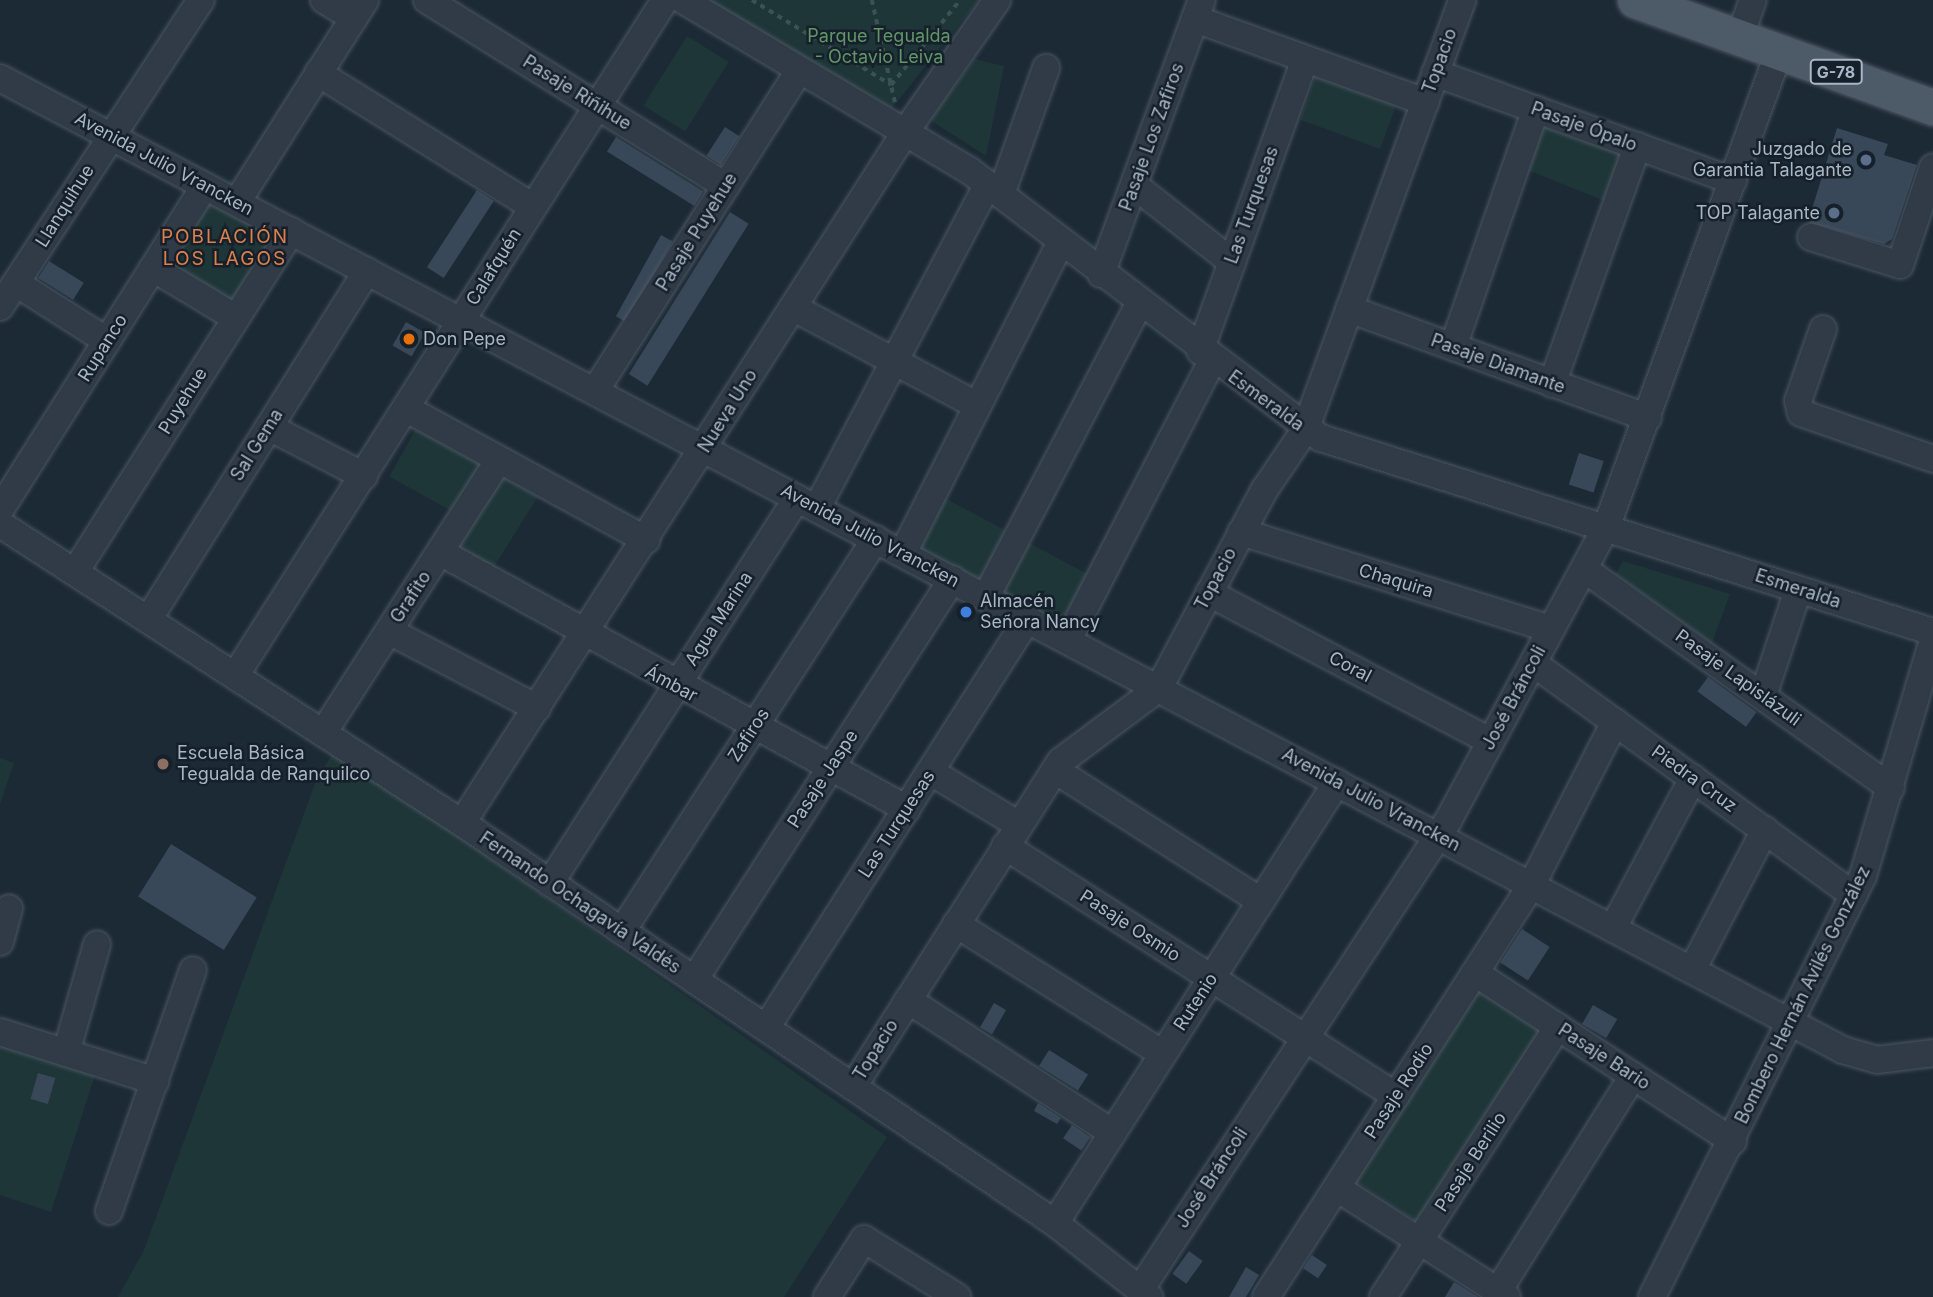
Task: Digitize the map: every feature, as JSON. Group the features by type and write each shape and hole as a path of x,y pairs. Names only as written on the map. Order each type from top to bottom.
{"main road":[{"name":"G-78","path":"1635,0 1933,107"}],"street":[{"name":"Llanquihue","path":"0,307 201,0"},
{"path":"237,202 359,9 324,0"},
{"name":"Pasaje Riñihue","path":"427,0 726,186"},
{"name":"Calafquén","path":"234,676 364,477 532,206 665,0"},
{"name":"Esmeralda","path":"683,0 797,72 994,189 1206,356 1305,430 1933,632"},
{"name":"Nueva Uno","path":"462,823 904,134 997,0"},
{"name":"Topacio","path":"853,1087 1055,770 1082,739 1159,688 1241,532 1305,430 1462,0"},
{"path":"1740,37 1753,0"},
{"path":"1198,10 1305,59 1425,102"},
{"name":"Pasaje Los Zafiros","path":"1101,274 1198,10"},
{"name":"José Bráncoli","path":"1144,1293 1303,1037 1437,834 1606,528 1779,52"},
{"name":"Las Turquesas","path":"1068,640 1206,356 1232,262 1305,59"},
{"name":"Agua Marina","path":"550,883 676,687 807,503 895,362 994,189 1046,68"},
{"name":"Pasaje Puyehue","path":"596,391 797,72"},
{"path":"318,73 532,206"},
{"name":"Pasaje Ópalo","path":"1436,73 1733,181"},
{"name":"Avenida Julio Vrancken","path":"0,78 1788,1021 1865,1058 1933,1053"},
{"path":"1453,347 1536,109"},
{"path":"1552,384 1637,146"},
{"path":"1811,237 1900,265 1933,167"},
{"name":"Rupanco","path":"0,510 205,186"},
{"path":"1134,186 1232,262"},
{"name":"Puyehue","path":"75,572 291,231"},
{"path":"902,553 1061,242"},
{"path":"153,268 236,318"},
{"name":"Sal Gema","path":"148,620 367,271"},
{"path":"16,283 107,341"},
{"path":"986,597 1139,304"},
{"path":"794,308 978,406"},
{"name":"Pasaje Diamante","path":"1349,309 1648,418"},
{"path":"1823,329 1798,401 1801,413 1933,459"},
{"path":"407,409 646,540"},
{"path":"269,427 364,477"},
{"name":"Grafito","path":"323,733 499,460"},
{"name":"Fernando Ochagavía Valdés","path":"0,524 462,823 1055,1223 1144,1293"},
{"name":"Chaquira","path":"1241,532 1551,629"},
{"name":"Zafiros","path":"622,931 876,539"},
{"name":"Ámbar","path":"440,552 676,687 907,809"},
{"name":"Pasaje Lapislázuli","path":"1584,569 1891,788"},
{"name":"Pasaje Jaspe","path":"694,980 952,579"},
{"path":"1763,696 1798,590"},
{"name":"Coral","path":"1209,593 1490,741"},
{"name":"Las Turquesas","path":"766,1028 1028,619"},
{"path":"390,631 537,708"},
{"name":"Bombero Hernán Avilés González","path":"1652,1297 1733,1141 1788,1021 1854,894 1891,788 1933,640"},
{"name":"Piedra Cruz","path":"1533,663 1854,894"},
{"name":"Pasaje Rodio","path":"1266,1297 1532,884 1615,722"},
{"path":"1055,770 1261,901"},
{"name":"Pasaje Osmio","path":"931,772 1012,836 1211,978 1396,1096"},
{"path":"1613,928 1693,778"},
{"name":"Rutenio","path":"1055,1223 1337,782"},
{"path":"1692,970 1765,830"},
{"path":"0,942 9,908"},
{"path":"956,924 1163,1054"},
{"path":"66,1053 97,944"},
{"path":"109,1212 193,970"},
{"name":"Pasaje Bario","path":"1475,973 1733,1141"},
{"path":"908,1000 1113,1133"},
{"name":"Pasaje Berilio","path":"1383,1297 1558,1027"},
{"path":"0,1032 155,1082"},
{"path":"1337,1188 1502,1294 1633,1076"},
{"path":"827,1297 864,1239 941,1293"}],"path":[{"path":"751,0 891,85"},
{"path":"872,0 891,85"},
{"path":"891,85 960,0"}],"green space":[{"name":"Parque Tegualda - Octavio Leiva","path":"694,0 979,0 892,108"},
{"path":"687,36 729,62 685,132 644,106"},
{"path":"975,59 1004,66 986,156 930,120"},
{"path":"1318,71 1398,100 1380,149 1300,120"},
{"path":"1544,115 1629,149 1608,202 1523,168"},
{"path":"209,200 276,237 238,307 170,270"},
{"path":"418,425 485,462 457,514 389,477"},
{"path":"502,471 539,494 493,568 456,545"},
{"path":"937,494 1095,578 1067,630 909,546"},
{"path":"1623,561 1730,594 1712,643 1616,574"},
{"path":"335,750 887,1137 784,1297 118,1297 144,1250 317,778"},
{"path":"0,758 14,763 0,804"},
{"path":"1477,980 1548,1026 1420,1223 1349,1177"},
{"path":"0,1043 95,1075 51,1212 0,1195"}],"building":[{"path":"725,127 739,136 721,165 706,156"},
{"path":"1837,128 1888,144 1884,155 1917,165 1892,239 1884,244 1808,222"},
{"path":"616,137 703,192 694,206 607,151"},
{"path":"477,190 494,201 444,278 427,267"},
{"path":"730,212 749,224 647,386 629,374"},
{"path":"661,235 672,241 627,323 616,316"},
{"path":"49,261 84,283 73,300 38,278"},
{"name":"Don Pepe","path":"406,322 425,333 412,356 392,345"},
{"path":"1579,453 1604,461 1594,492 1569,484"},
{"path":"1708,677 1757,712 1746,727 1697,692"},
{"path":"171,844 257,898 224,950 138,897"},
{"path":"1522,929 1550,947 1528,981 1500,963"},
{"path":"994,1003 1006,1010 992,1034 980,1027"},
{"path":"1593,1005 1617,1019 1606,1038 1582,1024"},
{"path":"1049,1050 1088,1074 1078,1090 1039,1066"},
{"path":"38,1073 55,1078 48,1104 31,1099"},
{"path":"1038,1103 1061,1118 1057,1124 1034,1111"},
{"path":"1072,1125 1090,1137 1081,1151 1063,1138"},
{"path":"1189,1251 1203,1261 1186,1284 1173,1274"},
{"path":"1312,1255 1327,1265 1318,1278 1303,1268"},
{"path":"1246,1267 1259,1275 1246,1297 1229,1297"},
{"path":"1454,1282 1478,1297 1445,1297"}],"place":[{"name":"Juzgado de Garantia Talagante","path":"1866,160"},
{"name":"TOP Talagante","path":"1834,213"},
{"name":"Don Pepe","path":"409,339"},
{"name":"Almacén Señora Nancy","path":"966,612"},
{"name":"Escuela Básica Tegualda de Ranquilco","path":"163,764"}],"district":[{"name":"POBLACIÓN LOS LAGOS","path":"225,248"}]}
